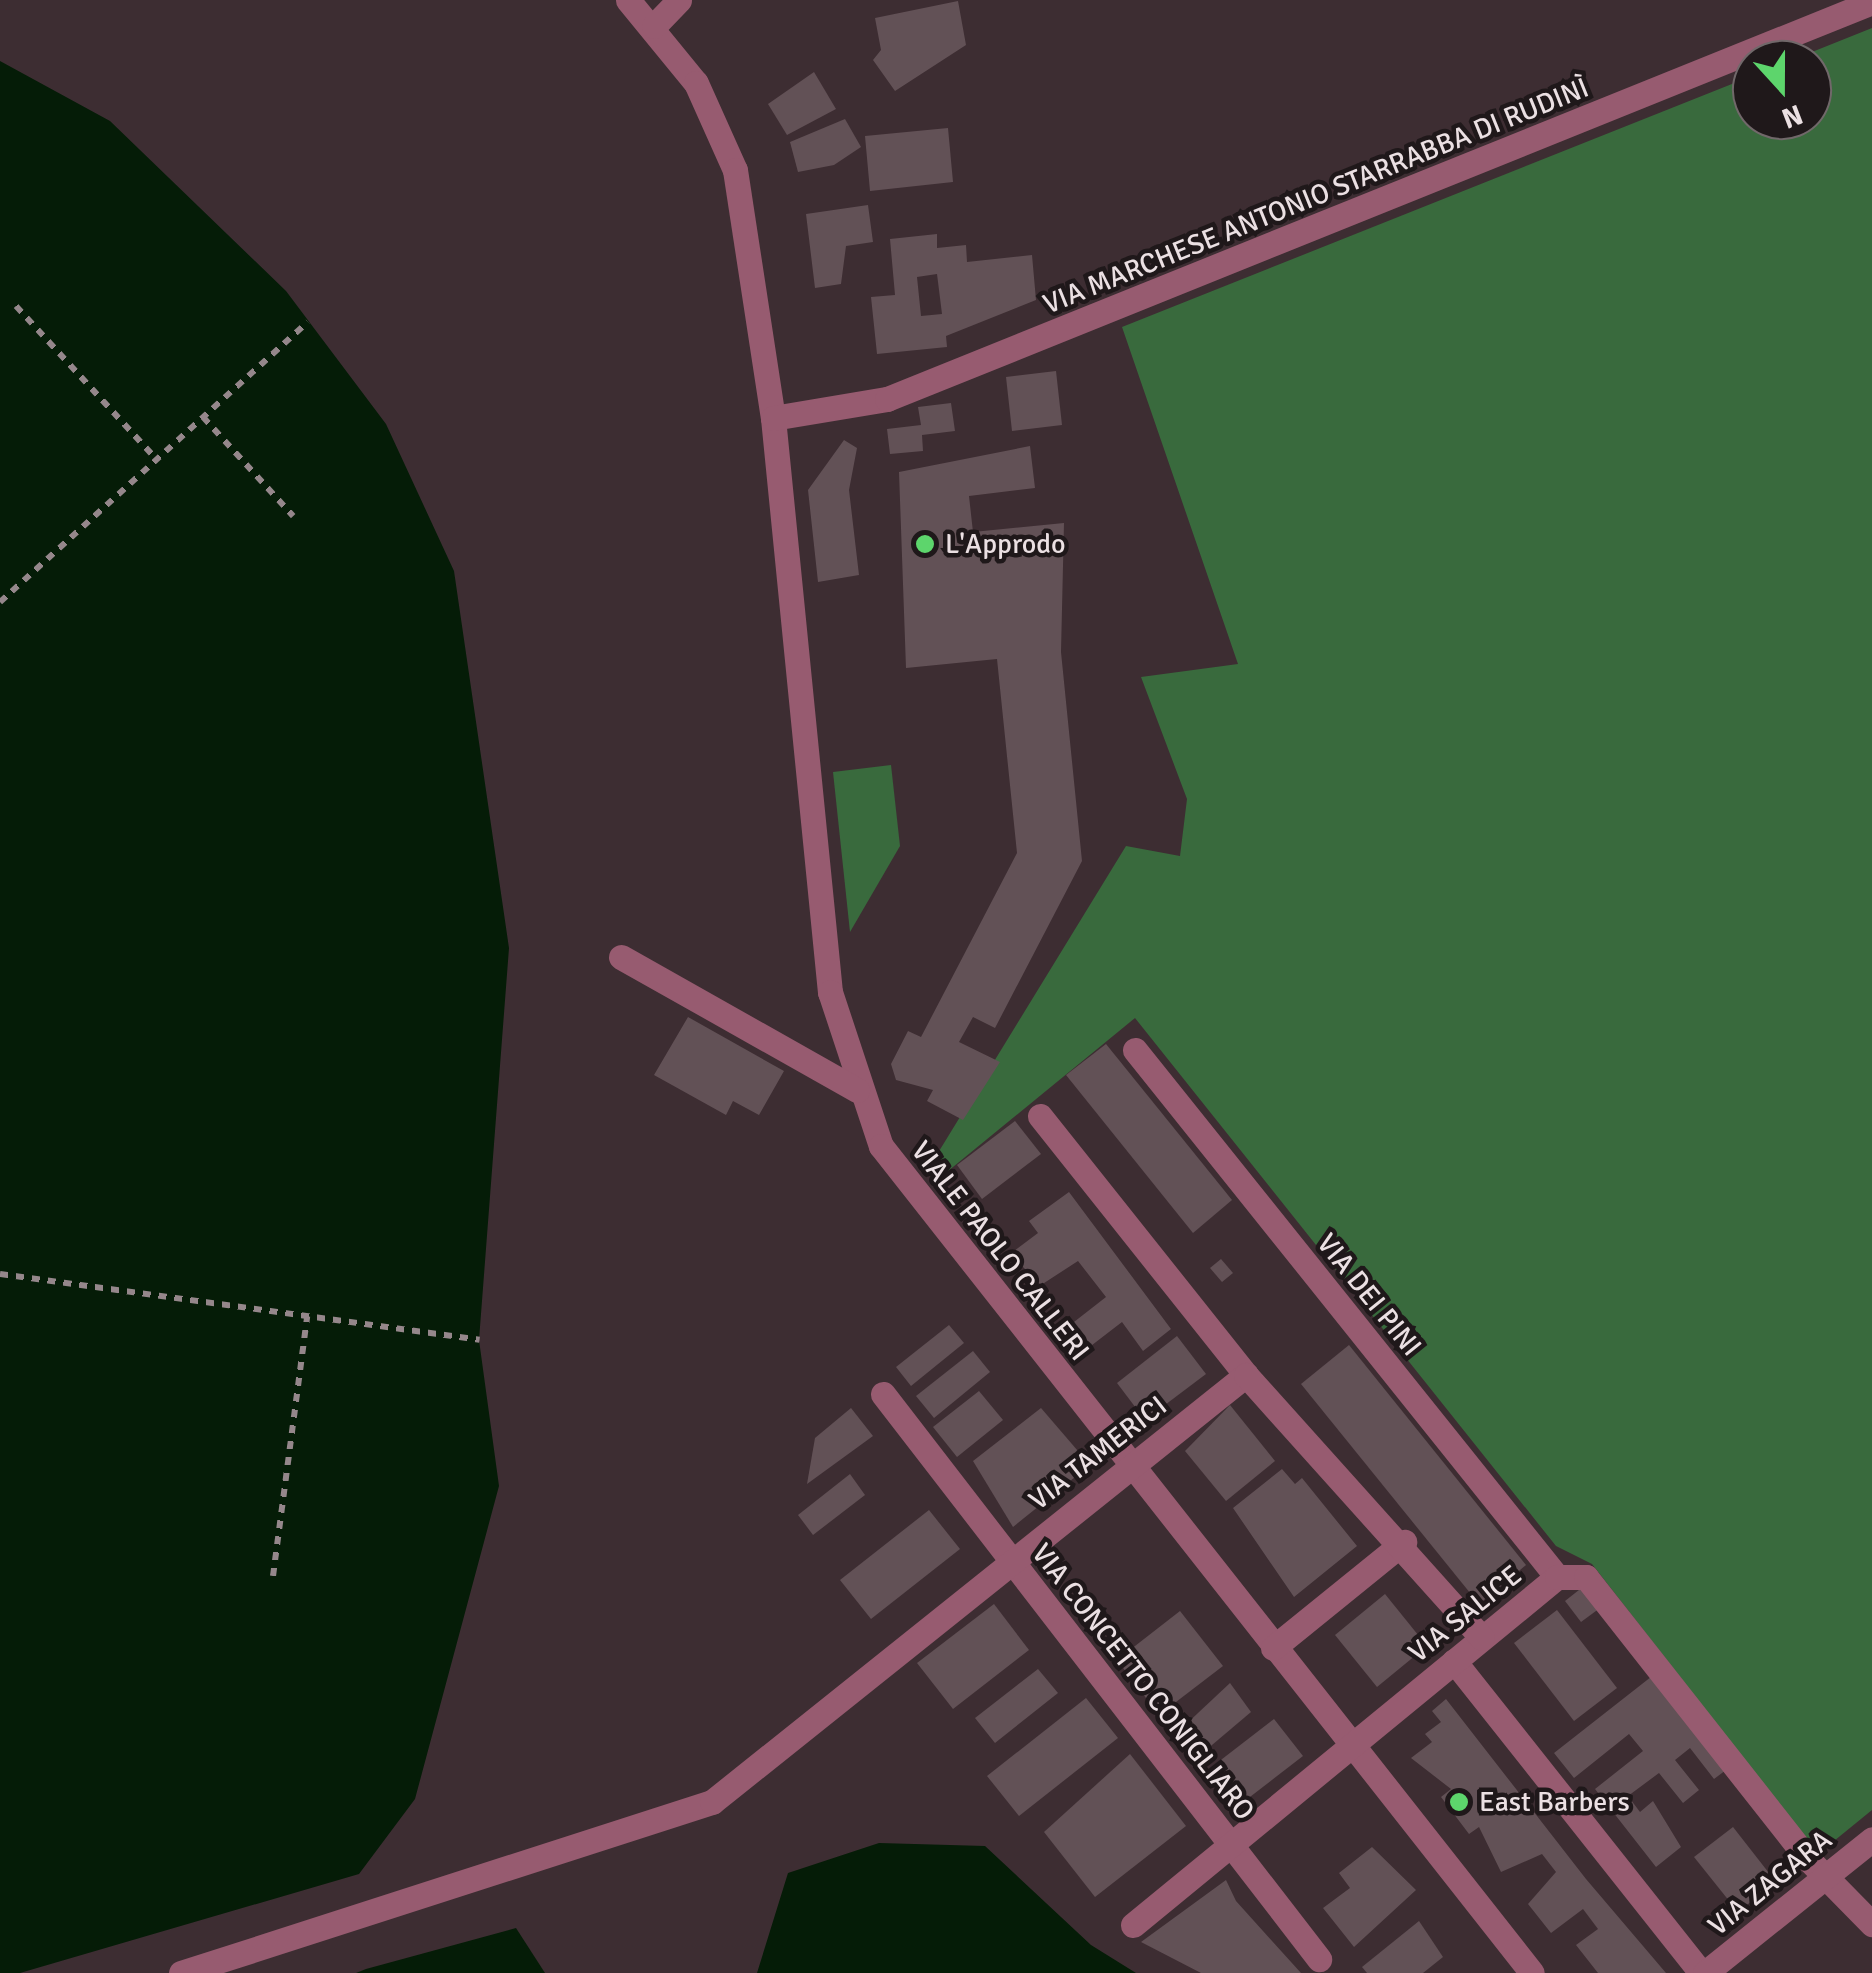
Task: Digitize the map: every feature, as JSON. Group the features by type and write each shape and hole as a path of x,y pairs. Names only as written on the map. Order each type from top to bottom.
{"street":[{"name":"VIALE PAOLO CALLERI","path":"628,0 654,26 696,83 735,170 774,418 830,992 857,1090 881,1146 1272,1648 1532,1973"},
{"path":"654,26 679,0"},
{"name":"VIA MARCHESE ANTONIO STARRABBA DI RUDINÌ","path":"774,418 887,398 989,360 1872,2"},
{"path":"621,957 857,1090"},
{"name":"VIA DEI PINI","path":"1135,1050 1556,1577"},
{"path":"1040,1116 1354,1505 1404,1542 1482,1638"},
{"name":"VIA TAMERICI","path":"181,1973 712,1802 1010,1559 1246,1375"},
{"name":"VIA CONCETTO CONIGLIARO","path":"883,1394 1319,1959"},
{"path":"1272,1648 1404,1542"},
{"name":"VIA SALICE","path":"1133,1925 1556,1577 1586,1577 1826,1876 1872,1924"},
{"path":"1454,1661 1703,1973"},
{"name":"VIA ZAGARA","path":"1703,1973 1872,1839"}],"path":[{"path":"16,306 156,459"},
{"path":"0,602 308,322"},
{"path":"203,417 293,516"},
{"path":"0,1274 480,1340"},
{"path":"272,1576 307,1316"}],"green space":[{"path":"1872,28 1872,1810 1818,1854 1592,1564 1556,1546 1135,1018 942,1176 933,1161 1126,846 1180,856 1187,799 1141,677 1238,664 1122,327 1732,84 1732,140 1832,140 1832,44"},
{"path":"891,765 900,846 850,932 833,772"}],"shaded area":[{"path":"0,61 110,121 286,291 386,424 454,571 509,948 479,1340 499,1486 415,1799 359,1874 20,1973 0,1973"},
{"path":"879,1843 985,1846 1091,1945 1136,1973 757,1973 788,1873"},
{"path":"516,1928 545,1973 356,1973 366,1969"}],"building":[{"path":"958,1 966,45 895,91 873,60 881,50 875,18"},
{"path":"814,72 836,109 787,135 768,104"},
{"path":"845,119 861,147 834,165 798,172 790,142"},
{"path":"948,128 953,182 870,191 865,136"},
{"path":"868,205 873,242 846,246 841,284 815,288 806,214"},
{"path":"937,234 937,248 966,245 967,262 1032,255 1036,300 946,336 947,347 877,354 871,297 895,295 890,239","holes":["937,274 942,314 921,316 917,277"]},
{"path":"1056,371 1062,425 1012,431 1006,377"},
{"path":"951,403 955,431 922,435 923,451 890,454 887,429 921,425 918,407"},
{"path":"844,440 857,448 849,490 859,575 818,582 808,490"},
{"path":"1030,446 1035,488 969,496 973,532 1064,523 1061,652 1082,861 995,1028 973,1017 959,1042 1000,1062 963,1120 927,1101 933,1090 896,1080 891,1064 908,1031 921,1037 1017,853 997,659 906,668 899,472"},
{"path":"688,1017 784,1071 759,1115 733,1101 726,1115 654,1075"},
{"path":"1106,1044 1232,1200 1193,1233 1066,1075"},
{"path":"1015,1121 1041,1154 982,1199 957,1165"},
{"path":"1069,1192 1171,1329 1143,1351 1122,1322 1083,1352 1065,1329 1106,1297 1078,1261 1041,1285 1010,1254 1038,1233 1029,1221"},
{"path":"1221,1259 1233,1273 1222,1282 1210,1268"},
{"path":"949,1325 964,1343 911,1386 896,1367"},
{"path":"1177,1336 1206,1374 1145,1420 1117,1383"},
{"path":"1349,1345 1526,1565 1479,1604 1301,1384"},
{"path":"973,1351 990,1372 934,1418 916,1396"},
{"path":"979,1391 1003,1420 957,1457 933,1427"},
{"path":"1230,1405 1275,1461 1226,1501 1185,1451"},
{"path":"851,1408 873,1436 807,1484 815,1438"},
{"path":"1041,1408 1090,1465 1013,1527 973,1461"},
{"path":"1282,1469 1295,1484 1302,1478 1357,1546 1294,1597 1233,1508"},
{"path":"850,1474 865,1495 813,1535 798,1515"},
{"path":"929,1510 960,1549 871,1619 840,1580"},
{"path":"1584,1586 1600,1608 1581,1622 1565,1601"},
{"path":"1385,1594 1427,1646 1377,1687 1335,1635"},
{"path":"994,1604 1029,1650 953,1709 917,1663"},
{"path":"1557,1610 1617,1688 1574,1721 1514,1643"},
{"path":"1180,1611 1223,1666 1159,1715 1117,1660"},
{"path":"1038,1669 1058,1693 995,1743 975,1718"},
{"path":"1656,1673 1730,1767 1714,1779 1690,1748 1675,1760 1699,1790 1683,1803 1659,1773 1628,1796 1640,1812 1653,1801 1681,1847 1656,1867 1595,1789 1643,1751 1629,1734 1574,1778 1554,1753"},
{"path":"1230,1683 1251,1712 1199,1756 1182,1728"},
{"path":"1086,1698 1118,1738 1019,1816 987,1776"},
{"path":"1446,1699 1586,1879 1666,1973 1598,1973 1576,1945 1598,1929 1583,1909 1551,1933 1528,1904 1556,1872 1542,1854 1501,1872 1479,1827 1469,1834 1441,1797 1451,1789 1411,1758 1432,1742 1425,1734 1441,1722 1432,1711"},
{"path":"1274,1719 1303,1756 1233,1810 1204,1773"},
{"path":"1130,1754 1186,1826 1095,1897 1044,1832"},
{"path":"1733,1827 1776,1882 1738,1912 1694,1857"},
{"path":"1372,1847 1416,1890 1354,1947 1323,1908 1350,1888 1339,1873"},
{"path":"1226,1880 1236,1901 1301,1973 1201,1973 1141,1942"},
{"path":"1419,1921 1443,1957 1423,1973 1367,1973 1362,1967"}],"place":[{"name":"L'Approdo","path":"925,544"},
{"name":"East Barbers","path":"1459,1802"}]}
